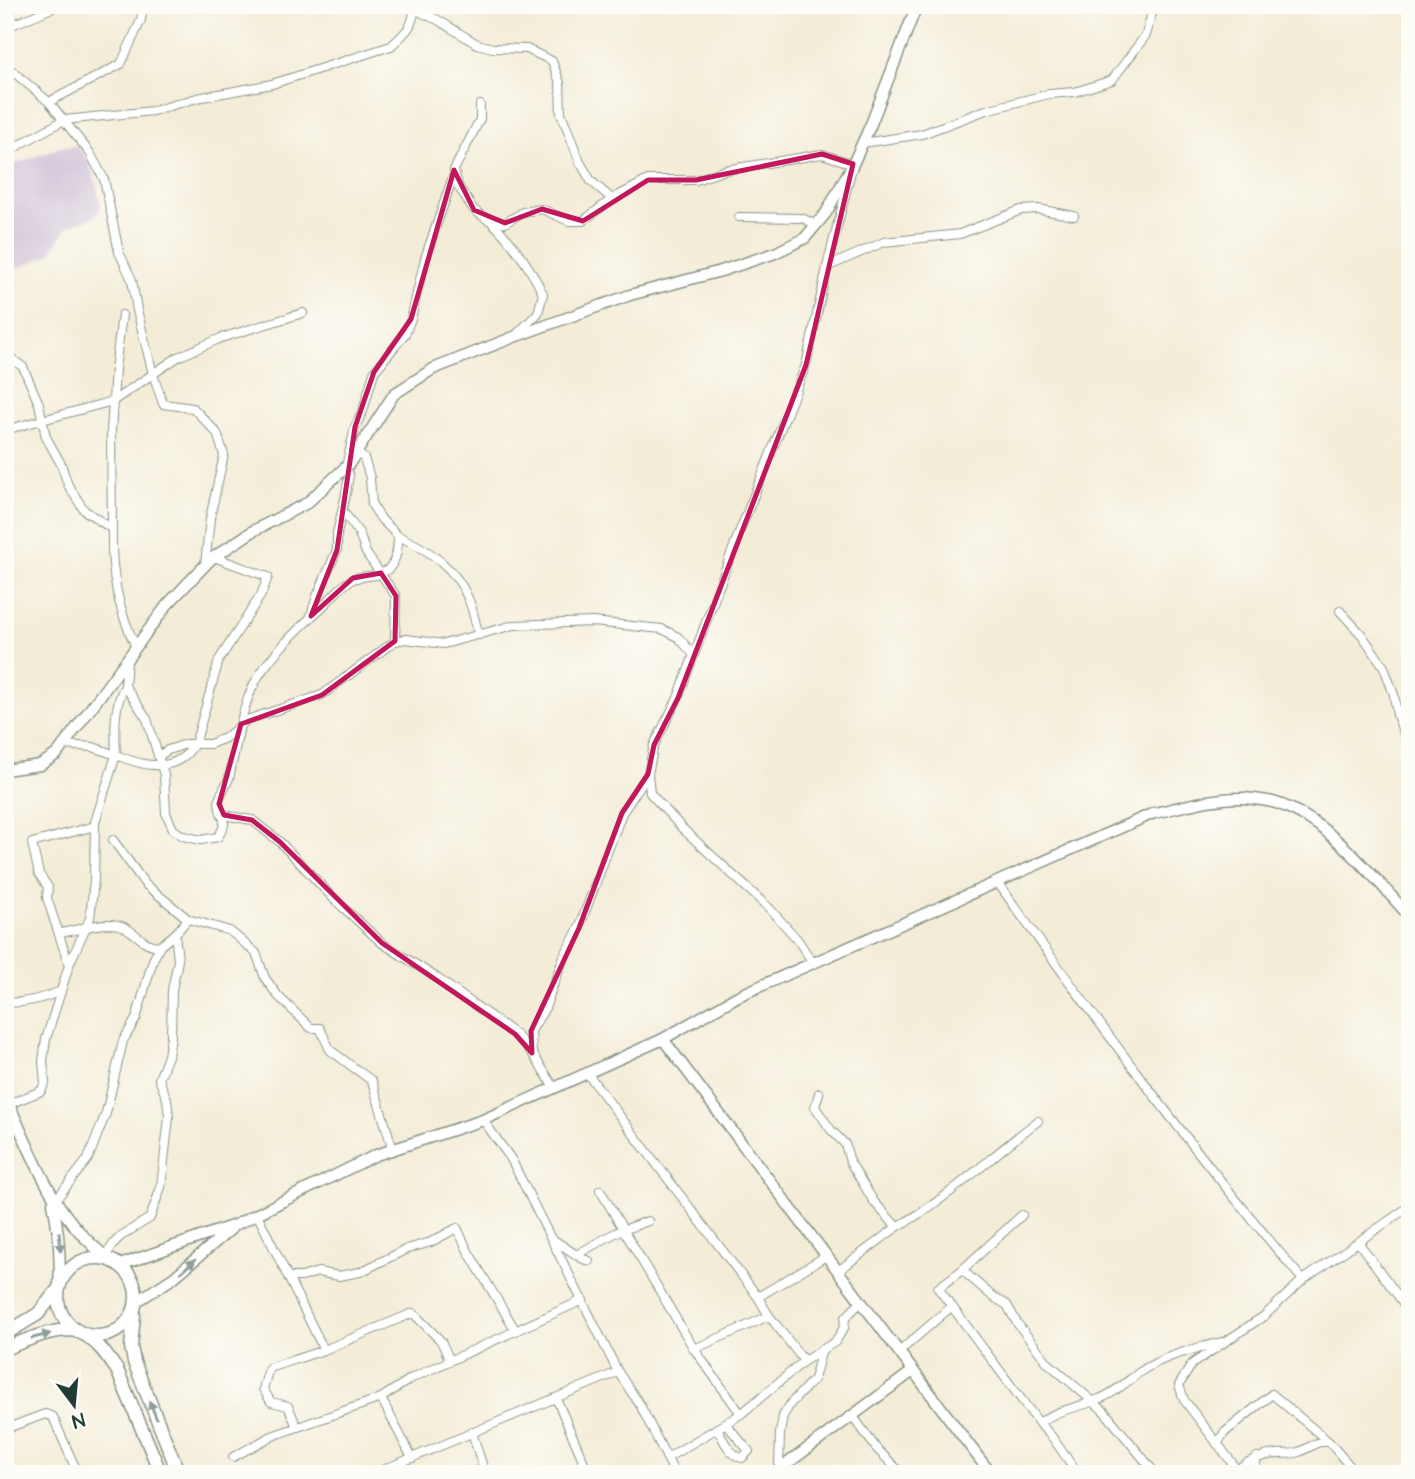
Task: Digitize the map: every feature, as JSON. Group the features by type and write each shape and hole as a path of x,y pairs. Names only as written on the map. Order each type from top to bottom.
{"main road":[{"path":"5,1334 38,1314 72,1266 83,1260 96,1257 112,1260 130,1274 135,1285 131,1329 134,1362 179,1474"},
{"path":"59,1287 61,1313 68,1324 108,1356 117,1370 161,1474"},
{"path":"5,1349 48,1333 78,1332 105,1336 128,1322 135,1306"}],"street":[{"path":"5,28 59,5"},
{"path":"50,102 121,64 141,20 143,5"},
{"path":"5,770 40,765 57,754 167,605 210,561 253,531 307,503 346,467 394,394 433,369 513,337 629,295 721,271 775,253 805,238 826,213 853,164 917,5"},
{"path":"863,143 922,134 986,110 1049,94 1075,92 1112,80 1146,35 1154,5"},
{"path":"5,153 64,120 153,111 197,98 272,84 391,46 405,33 417,10 477,44 494,48 527,48 552,61 560,83 561,113 580,162 591,181 612,199"},
{"path":"5,65 50,102 90,153 104,179 119,252 132,280 137,310 163,404 193,408 217,433 224,455 210,518 210,561"},
{"path":"312,616 317,596 335,559 337,533 349,475 346,467 355,427 363,411 374,372 405,334 411,319 425,258 438,224 441,207 451,188 454,170 480,119 480,105"},
{"path":"490,220 505,223 523,212 542,209 569,221 583,221 612,199 648,180 696,180 725,170 797,157 822,154 853,164"},
{"path":"813,963 797,939 770,909 683,829 650,793 648,774 654,745 678,698 737,538 806,365 853,164"},
{"path":"454,170 458,186 474,210 490,220 506,236 543,295 538,313 513,337"},
{"path":"827,267 884,242 960,234 1021,210 1038,209 1074,216"},
{"path":"739,217 802,218 817,225"},
{"path":"5,430 113,401 178,357 221,338 303,313"},
{"path":"122,316 111,432 112,553 122,617 136,647"},
{"path":"5,354 23,367 39,404 46,437 61,464 68,485 84,510 112,529"},
{"path":"356,453 364,458 370,478 372,505 381,519 398,536 420,545 439,558 456,577 468,598 479,635"},
{"path":"342,510 359,533 366,553 396,596 395,641"},
{"path":"125,686 147,719 162,767 166,813 173,829 183,836 201,840 218,837 224,829 226,819 219,804 221,794 228,779 253,685 261,671 312,616 354,578 381,573 389,568 398,550 398,536"},
{"path":"64,746 93,747 162,767 190,752 219,660 261,595 268,577 210,561"},
{"path":"1340,611 1362,635 1384,667 1410,750"},
{"path":"159,756 168,750 195,743 210,744 225,738 241,723 322,695 395,641 405,639 444,644 514,625 593,622 662,629 678,638 694,655"},
{"path":"59,1287 59,1228 53,1199 7,1099 41,1091 45,1083 43,1060 46,1039 69,965 86,928 93,895 95,826 104,788 116,755 117,707 125,686 127,660"},
{"path":"532,1053 531,1031 545,1008 564,956 579,928 622,813 648,774"},
{"path":"53,1199 88,1244 112,1260 236,1225 376,1155 483,1119 663,1039 738,996 998,883 1092,838 1154,813 1206,802 1242,798 1276,803 1308,819 1360,861 1410,917"},
{"path":"224,815 252,820 280,842 334,899 382,943 437,978 515,1034 532,1053 554,1087"},
{"path":"69,965 47,898 48,887 39,874 32,843 95,826"},
{"path":"113,840 145,884 188,919 230,931 256,953 265,978 278,996 311,1028 320,1028 330,1049 372,1081 393,1150"},
{"path":"998,883 1157,1100 1262,1233 1303,1280"},
{"path":"53,1199 88,1159 106,1113 123,1041 136,1019 153,960 160,946 188,919"},
{"path":"60,933 111,923 125,928 148,945 160,946"},
{"path":"112,1260 114,1243 150,1218 161,1187 169,1117 167,1100 159,1079 168,1056 171,1036 172,990 178,960 175,934"},
{"path":"5,1003 45,998 61,991"},
{"path":"663,1039 991,1474"},
{"path":"587,1073 804,1361"},
{"path":"819,1093 815,1107 845,1144 850,1162 874,1202 897,1227"},
{"path":"483,1119 511,1159 618,1372 640,1405 675,1474"},
{"path":"838,1271 972,1175 1038,1121"},
{"path":"600,1190 694,1349 741,1414"},
{"path":"1329,1443 1319,1441 1298,1453 1257,1457 1232,1474 1233,1465 1184,1400 1179,1385 1192,1364 1264,1317 1303,1280 1410,1206"},
{"path":"257,1214 324,1350"},
{"path":"1022,1215 962,1270 938,1288 1078,1474"},
{"path":"576,1255 623,1230 648,1221"},
{"path":"135,1306 173,1279 236,1225"},
{"path":"288,1277 302,1277 318,1272 339,1276 360,1272 407,1249 431,1242 457,1227 469,1253 516,1331"},
{"path":"552,1238 589,1261"},
{"path":"1358,1242 1410,1312"},
{"path":"758,1297 826,1256"},
{"path":"962,1270 992,1296 1007,1305 1017,1323 1048,1363 1104,1411 1156,1474"},
{"path":"233,1457 271,1436 381,1398 412,1378 583,1300"},
{"path":"667,1458 741,1414 804,1361 835,1342 844,1328 845,1318 861,1302"},
{"path":"899,1352 952,1306"},
{"path":"297,1427 288,1406 271,1402 262,1389 269,1368 324,1350 413,1313 441,1341 450,1361"},
{"path":"694,1349 769,1316 767,1313"},
{"path":"1039,1423 1054,1412 1092,1402 1116,1391 1151,1365 1206,1345 1229,1340"},
{"path":"776,1472 783,1416 791,1403 814,1379 822,1349"},
{"path":"776,1472 913,1371"},
{"path":"373,1474 618,1372"},
{"path":"1217,1444 1224,1433 1272,1394 1329,1443 1355,1472"},
{"path":"381,1398 412,1458"},
{"path":"556,1398 589,1474"},
{"path":"5,1429 45,1414 53,1417 78,1474"},
{"path":"852,1415 876,1448 902,1474"},
{"path":"717,1429 725,1444 735,1455 742,1458 749,1451 726,1423"},
{"path":"472,1432 485,1474"},
{"path":"1410,1438 1410,1447"},
{"path":"1254,1474 1257,1457"}],"highlighted area":[{"path":"822,154 853,164 806,365 678,698 654,745 648,774 622,813 579,928 531,1031 532,1053 515,1034 382,943 280,842 252,820 224,815 219,804 241,724 322,695 395,641 396,596 381,573 353,578 311,616 337,550 355,427 374,372 411,319 454,170 474,210 505,223 542,209 583,221 648,180 696,180"}],"shaded area":[{"path":"77,146 88,160 93,173 101,205 96,216 67,227 49,255 5,273 5,168 61,147"}]}
